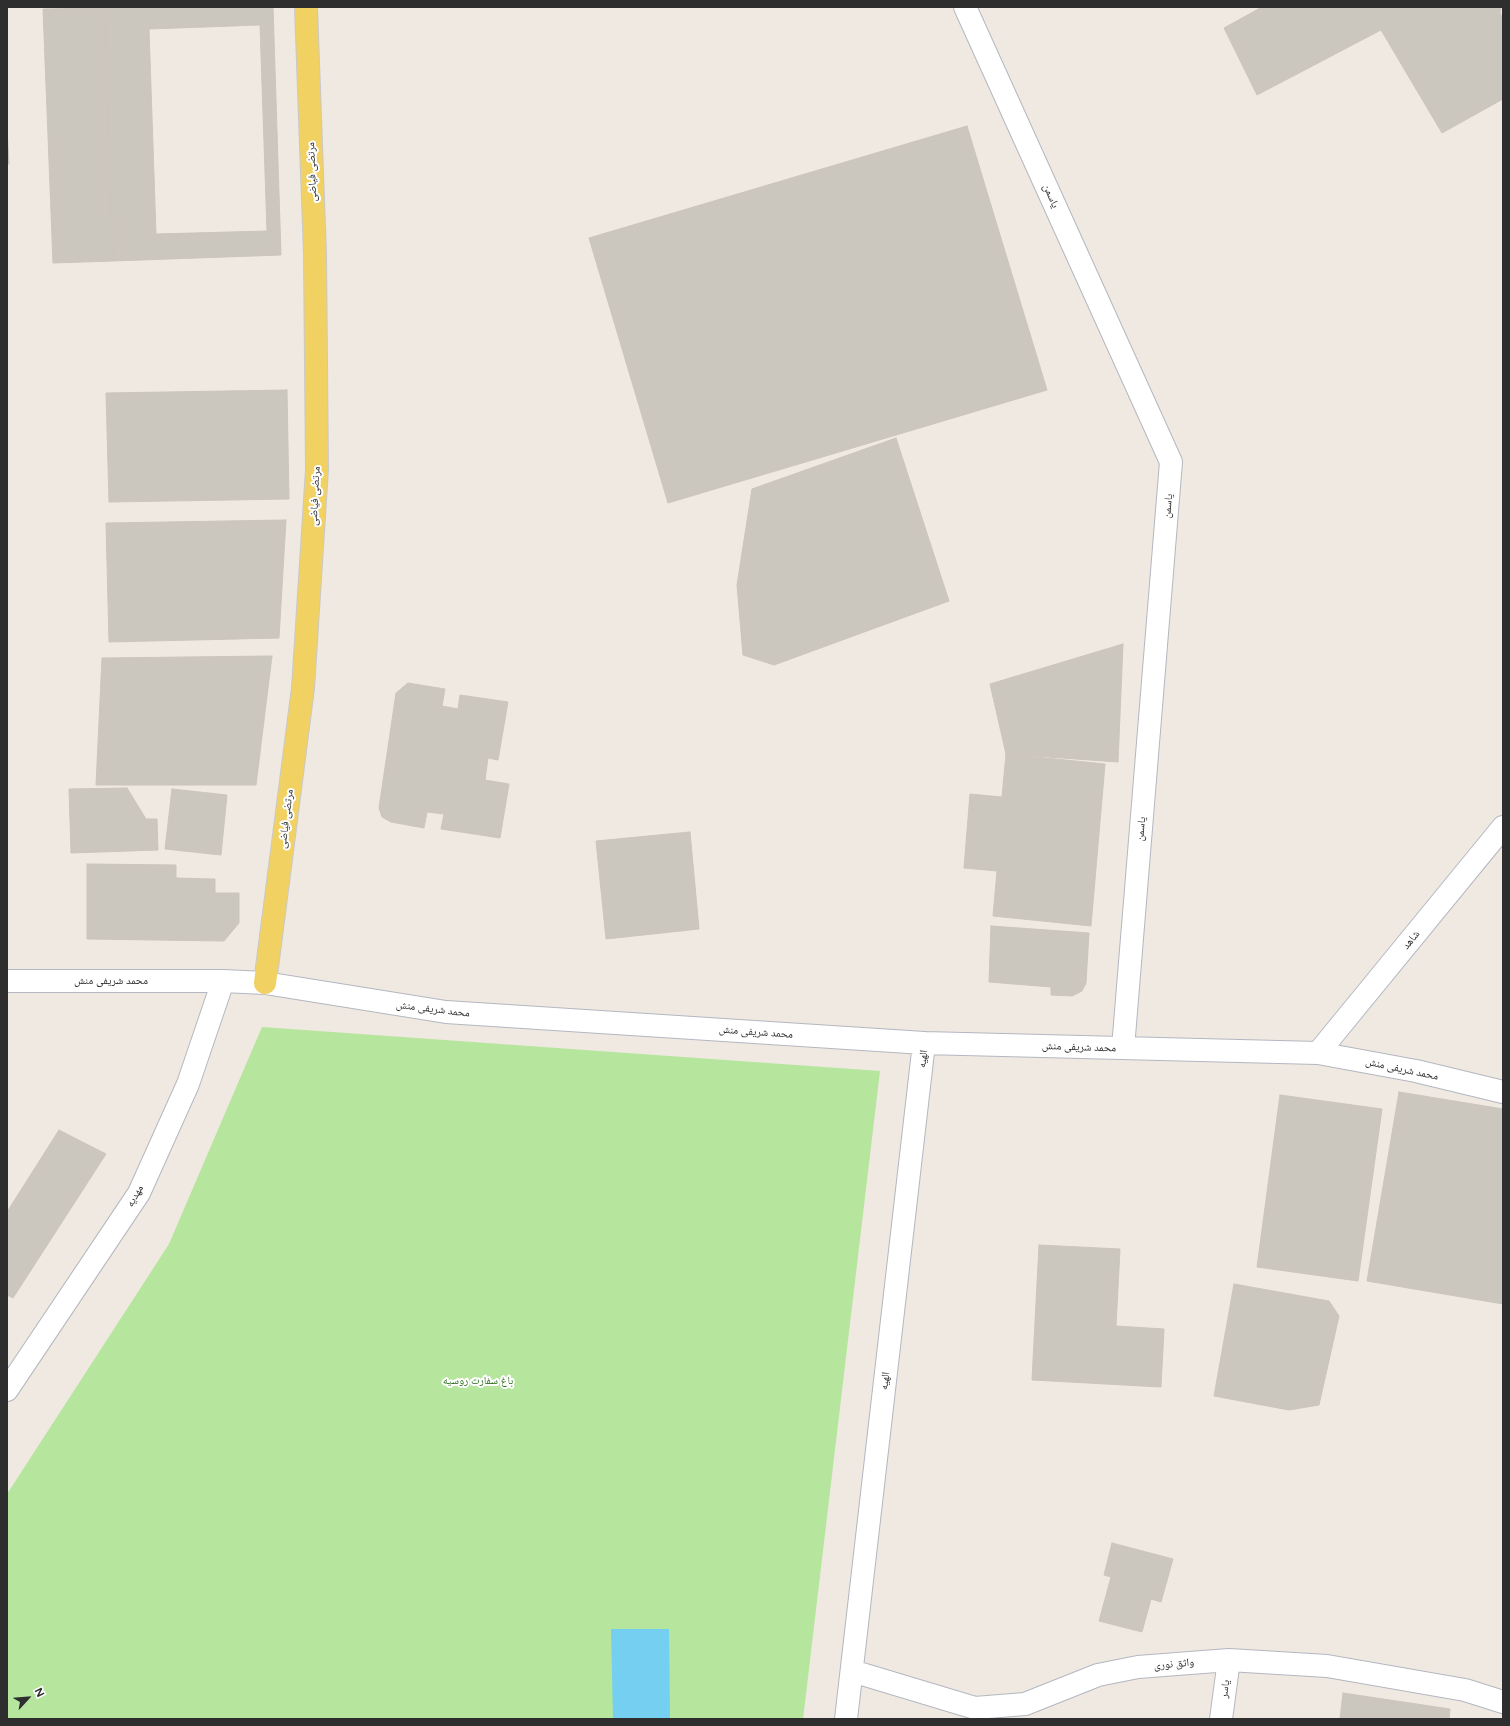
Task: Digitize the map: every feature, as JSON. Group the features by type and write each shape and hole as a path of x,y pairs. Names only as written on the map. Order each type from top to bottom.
{"main road":[{"name":"مرتضی فیاضی","path":"265,983 303,688 317,469 316,255 306,7"}],"street":[{"name":"یاسمن","path":"965,7 1171,462 1123,1048"},
{"name":"شاهد","path":"1318,1053 1503,827"},
{"name":"محمد شریفی منش","path":"7,981 223,981 265,983 446,1012 924,1043 1318,1053 1416,1071 1503,1092"},
{"name":"مهدیه","path":"7,1390 139,1193 188,1084 223,981"},
{"name":"الهیه","path":"846,1719 924,1043"},
{"name":"واثق نوری","path":"852,1671 975,1708 1025,1704 1098,1675 1138,1667 1229,1660 1327,1666 1465,1690 1503,1702"},
{"name":"یاسر","path":"1221,1719 1229,1660"}],"green space":[{"name":"باغ سفارت روسیه","path":"262,1027 880,1071 803,1719 7,1719 7,1494 169,1244"}],"water":[{"path":"611,1629 669,1629 670,1719 613,1719"}],"building":[{"path":"273,7 281,255 113,261 104,8"},
{"path":"1262,7 1501,7 1500,13 1503,19 1503,99 1442,133 1381,30 1257,95 1224,28"},
{"path":"104,8 113,261 53,263 43,9"},
{"path":"260,25 267,231 156,234 149,29"},
{"path":"967,126 1047,390 668,503 589,238"},
{"path":"7,128 9,164 7,164"},
{"path":"287,390 289,499 109,502 106,393"},
{"path":"896,438 949,601 774,665 743,655 737,585 752,489"},
{"path":"286,520 279,638 109,642 106,523"},
{"path":"1123,644 1118,762 1006,754 990,684"},
{"path":"272,656 256,785 96,785 102,658"},
{"path":"408,683 445,689 442,706 458,709 460,695 508,702 498,760 488,758 485,780 509,784 500,838 441,829 444,814 427,812 424,828 391,822 382,817 379,808 396,693"},
{"path":"1006,754 1105,764 1091,926 993,916 997,871 964,868 970,794 1002,797"},
{"path":"127,788 146,819 157,819 158,850 71,853 69,789"},
{"path":"172,789 227,795 221,855 165,849"},
{"path":"690,832 699,929 606,939 596,841"},
{"path":"87,864 176,865 176,878 215,879 215,893 239,893 239,923 224,941 87,939"},
{"path":"991,926 1089,933 1086,983 1082,991 1072,996 1051,995 1051,987 989,982"},
{"path":"1399,1092 1503,1109 1503,1304 1367,1281"},
{"path":"1280,1095 1382,1109 1358,1281 1257,1267"},
{"path":"59,1130 106,1154 13,1298 7,1295 7,1212"},
{"path":"1039,1245 1120,1249 1116,1326 1164,1329 1161,1387 1032,1380"},
{"path":"1234,1284 1329,1301 1339,1316 1319,1405 1289,1410 1214,1396"},
{"path":"1112,1543 1173,1559 1161,1602 1151,1599 1142,1632 1099,1621 1111,1577 1104,1575"},
{"path":"1343,1693 1450,1709 1449,1719 1340,1719"}]}
